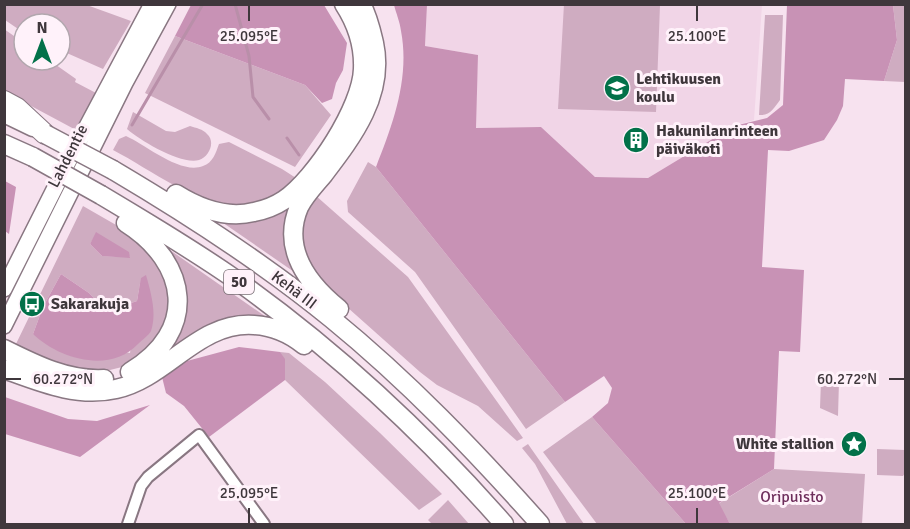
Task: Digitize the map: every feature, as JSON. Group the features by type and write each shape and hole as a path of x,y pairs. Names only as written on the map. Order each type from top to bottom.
{"highway":[{"path":"113,170 152,180 190,203 207,210 224,213 239,215 254,212 283,200 312,171 335,139 353,109 359,92 363,72 363,50 352,16 344,4"},
{"path":"361,4 371,30 375,50 376,74 372,95 366,112 346,145 300,207 293,239 298,260 305,274 324,297 361,328 374,354"},
{"path":"4,101 17,108 45,134"},
{"name":"Kehä III","path":"4,113 113,170 177,208 254,259 333,319 448,424 540,525"},
{"name":"Kehä III","path":"4,144 101,195 163,232 239,282 309,335 368,385 427,441 504,525"},
{"path":"4,349 63,374 87,380 113,378 129,373 148,361 162,348 171,332 176,312 176,282 171,268 157,247 122,220 101,195"},
{"path":"4,369 62,389 88,392 114,390 146,377 209,334 219,329 246,324 275,328 289,334 331,367 368,385"}],"main road":[{"name":"Lahdentie","path":"4,289 152,4"},
{"name":"Lahdentie","path":"4,326 125,83 168,4"}],"street":[{"path":"128,525 141,486 148,477 200,435 264,525"}],"shaded area":[{"path":"191,5 324,5 347,43 343,70 336,83 332,99 322,103 305,85 175,36"},
{"path":"394,5 427,5 425,46 478,55 476,128 541,127 595,177 648,178 734,126 767,118 783,105 787,5 893,5 897,40 884,81 845,79 843,106 824,140 789,151 768,150 762,267 804,270 800,352 779,351 774,469 719,503 730,524 686,524 592,417 608,403 612,388 604,376 565,402 376,167 394,117 402,83 403,49"},
{"name":"Lehtikuusen koulu","path":"427,5 762,5 754,120 734,126 648,178 595,177 541,127 475,128 478,55 425,46"},
{"path":"5,181 16,187 9,234 5,231"},
{"path":"96,232 129,252 130,258 102,256 90,244"},
{"path":"61,274 89,293 107,311 137,301 141,278 146,275 153,310 153,324 150,333 127,353 113,359 99,361 70,356 44,343 33,334 43,307"},
{"path":"239,347 280,352 285,359 285,380 209,437 184,406 166,393 162,377 187,361"},
{"path":"5,397 68,419 97,421 150,405 80,457 5,434"}],"green space":[{"path":"84,4 131,21 103,69 72,55 72,12 12,12 12,25 5,20 5,5"},
{"path":"564,4 660,5 656,112 558,109"},
{"path":"893,5 905,5 905,82 884,81 897,40"},
{"path":"765,15 783,15 780,100 769,113 759,115"},
{"path":"4,29 12,35 12,72 66,72 76,79 75,82 96,93 76,130 5,92"},
{"path":"175,36 305,85 331,115 295,167 145,93"},
{"path":"133,112 166,131 175,132 190,126 201,130 210,137 211,145 208,153 199,160 191,161 172,156 151,145 127,129"},
{"path":"126,136 174,163 194,168 209,162 214,157 219,144 229,142 296,178 274,197 252,205 228,205 204,199 181,189 113,150 119,139"},
{"path":"368,162 376,167 565,402 526,429 415,272 348,212 347,201"},
{"path":"315,195 408,277 523,438 517,441 478,406 437,385 329,291 311,268 301,243 304,217"},
{"path":"290,202 300,276 216,218"},
{"path":"83,206 137,237 150,248 170,287 169,313 154,344 126,366 98,373 71,370 15,346","holes":["97,233 130,257 102,256 90,244","61,274 89,293 107,311 137,301 141,278 130,353 33,334 43,307"]},
{"path":"167,248 272,321 259,321 154,366 173,338"},
{"path":"280,352 289,353 325,382 442,494 419,510 285,380"},
{"path":"821,380 839,381 838,416 820,408"},
{"path":"592,417 686,524 597,524 543,452"},
{"path":"528,444 584,524 567,524 535,464 522,448"},
{"path":"877,449 905,450 903,476 877,475"},
{"name":"Oripuisto","path":"774,469 865,474 862,524 730,524 718,504"},
{"path":"448,500 469,524 432,524 428,520"}],"waterway":[{"path":"132,125 203,4"},
{"path":"235,4 249,56 253,97 269,119"},
{"path":"287,138 299,155"}],"place":[{"name":"Lehtikuusen koulu","path":"617,88"},
{"name":"Hakunilanrinteen päiväkoti","path":"636,140"},
{"name":"Sakarakuja","path":"32,304"},
{"name":"White stallion","path":"854,444"}]}
